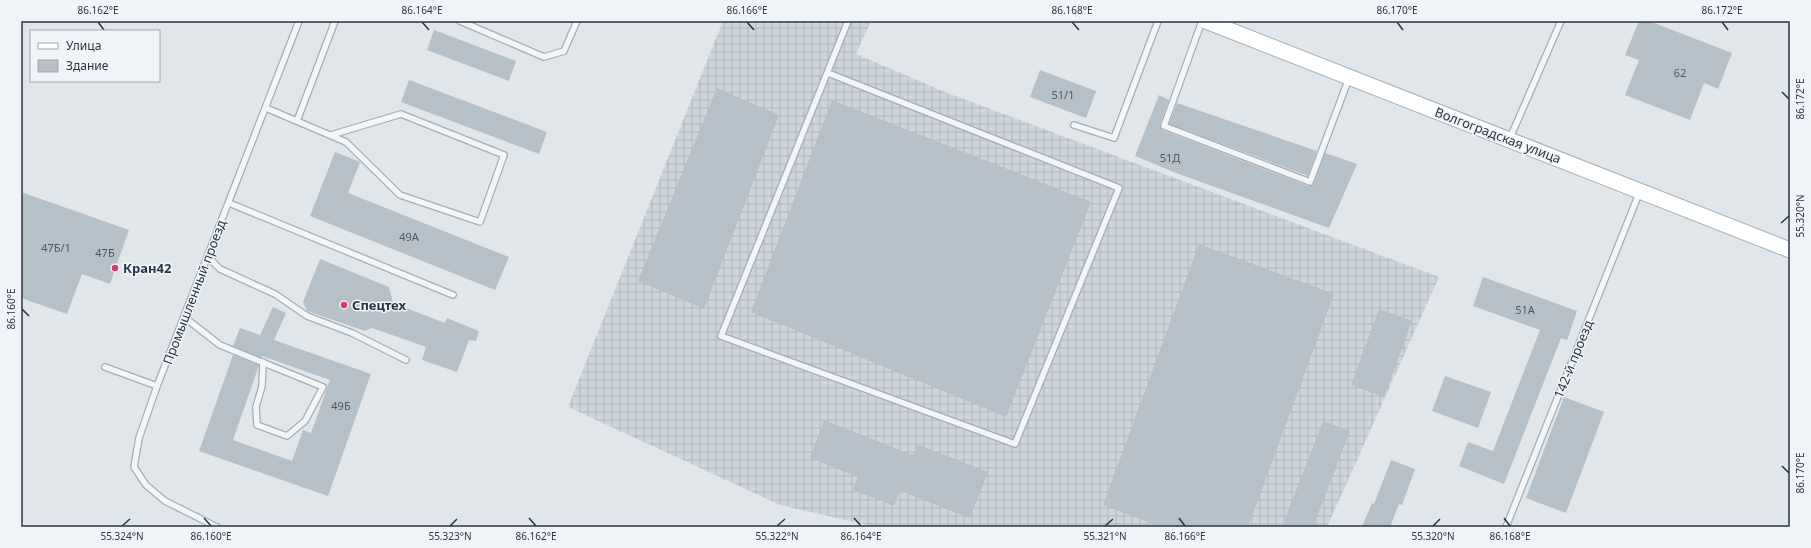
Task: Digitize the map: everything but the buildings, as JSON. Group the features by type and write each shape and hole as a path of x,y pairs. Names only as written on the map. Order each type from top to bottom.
{"main road":[{"name":"Волгоградская улица","path":"1206,21 1790,250"}],"lane":[{"name":"Промышленный проезд","path":"217,527 165,501 146,485 134,467 139,438 157,386 299,21"},
{"path":"297,121 335,21"},
{"path":"460,21 544,57 564,50 577,21"},
{"path":"828,73 1119,188 1015,444 721,336 848,21"},
{"path":"1074,125 1114,138 1158,21"},
{"path":"1202,21 1164,126 1310,182 1350,77"},
{"path":"1509,140 1560,21"},
{"path":"266,108 346,142 400,195 480,222 504,155 402,114 331,135"},
{"name":"142-й проезд","path":"1506,527 1640,191"},
{"path":"229,202 453,295"},
{"path":"208,257 220,268 274,294 307,316 352,333 406,360"},
{"path":"184,317 220,345 263,362 323,387 305,421 287,436 257,425 256,406 262,386 263,362"},
{"path":"106,367 157,386"}],"shaded area":[{"path":"723,21 871,21 856,54 945,92 1439,277 1327,527 876,527 780,505 568,407"}],"place":[{"name":"Кран42","path":"115,268"},
{"name":"Спецтех","path":"344,305"}]}
